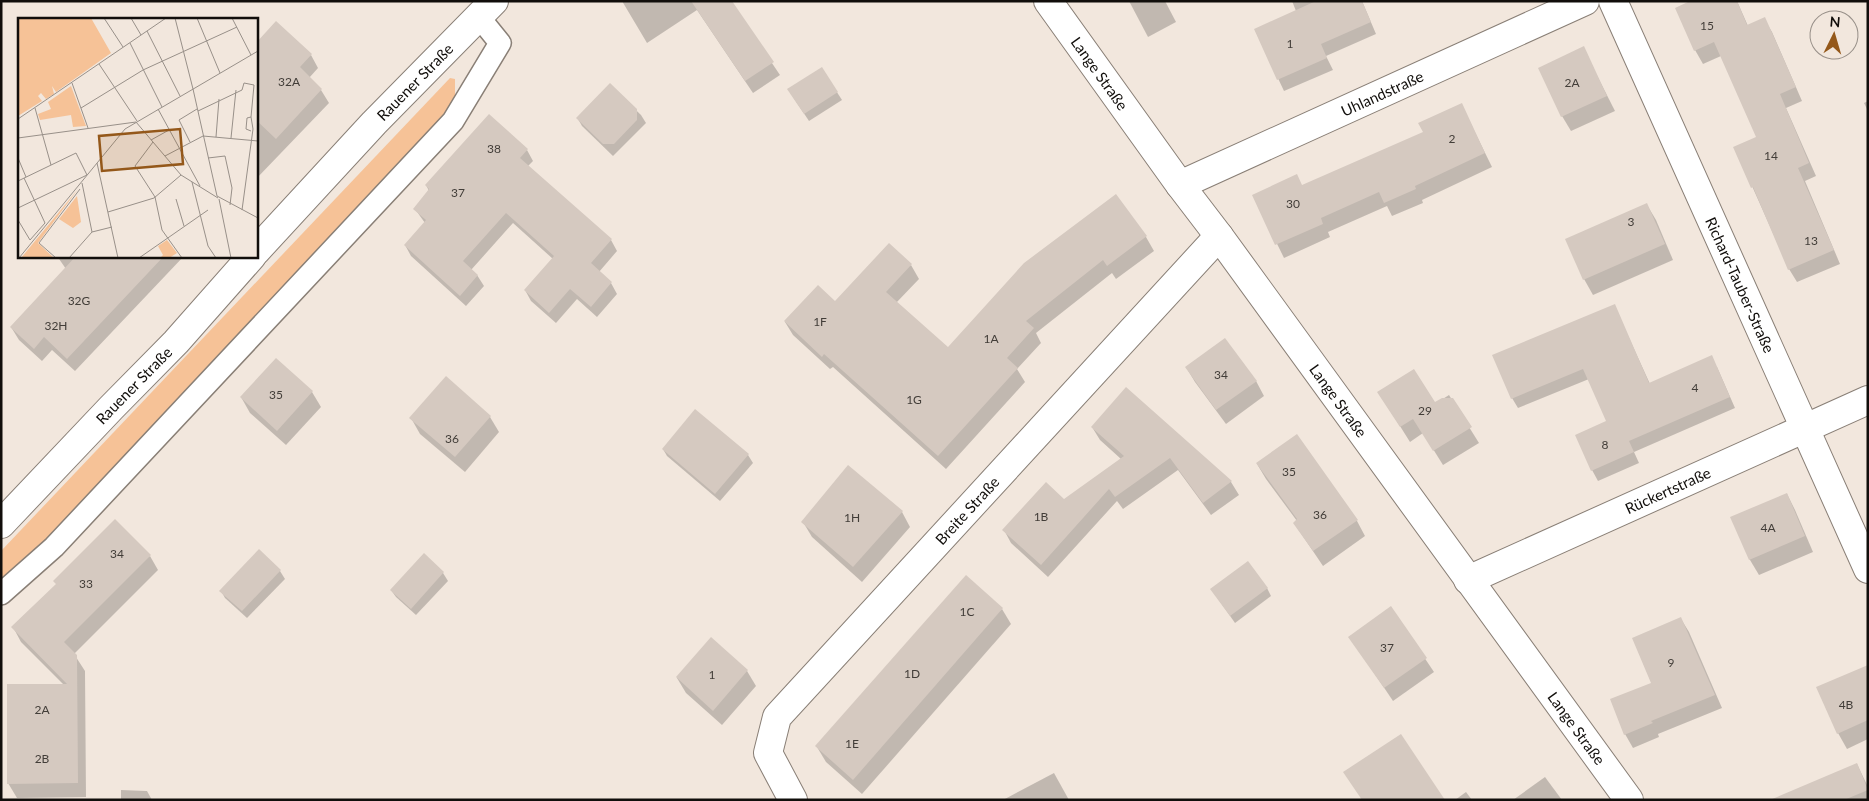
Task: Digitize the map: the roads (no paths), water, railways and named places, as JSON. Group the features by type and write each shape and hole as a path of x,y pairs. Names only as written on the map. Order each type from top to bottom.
{"street":[{"name":"Lange Straße","path":"1048,1 1629,800"},
{"name":"Uhlandstraße","path":"1180,185 1585,1"},
{"name":"Richard-Tauber-Straße","path":"1612,1 1868,569"},
{"name":"Rauener Straße","path":"258,250 374,123 487,9"},
{"name":"Breite Straße","path":"793,800 768,753 777,717 1219,236"},
{"name":"Rauener Straße","path":"7,518 176,342 250,258"},
{"name":"Rückertstraße","path":"1468,580 1804,427 1868,400"}],"lane":[{"path":"1,594 54,547 453,121 500,43 487,9"}]}
